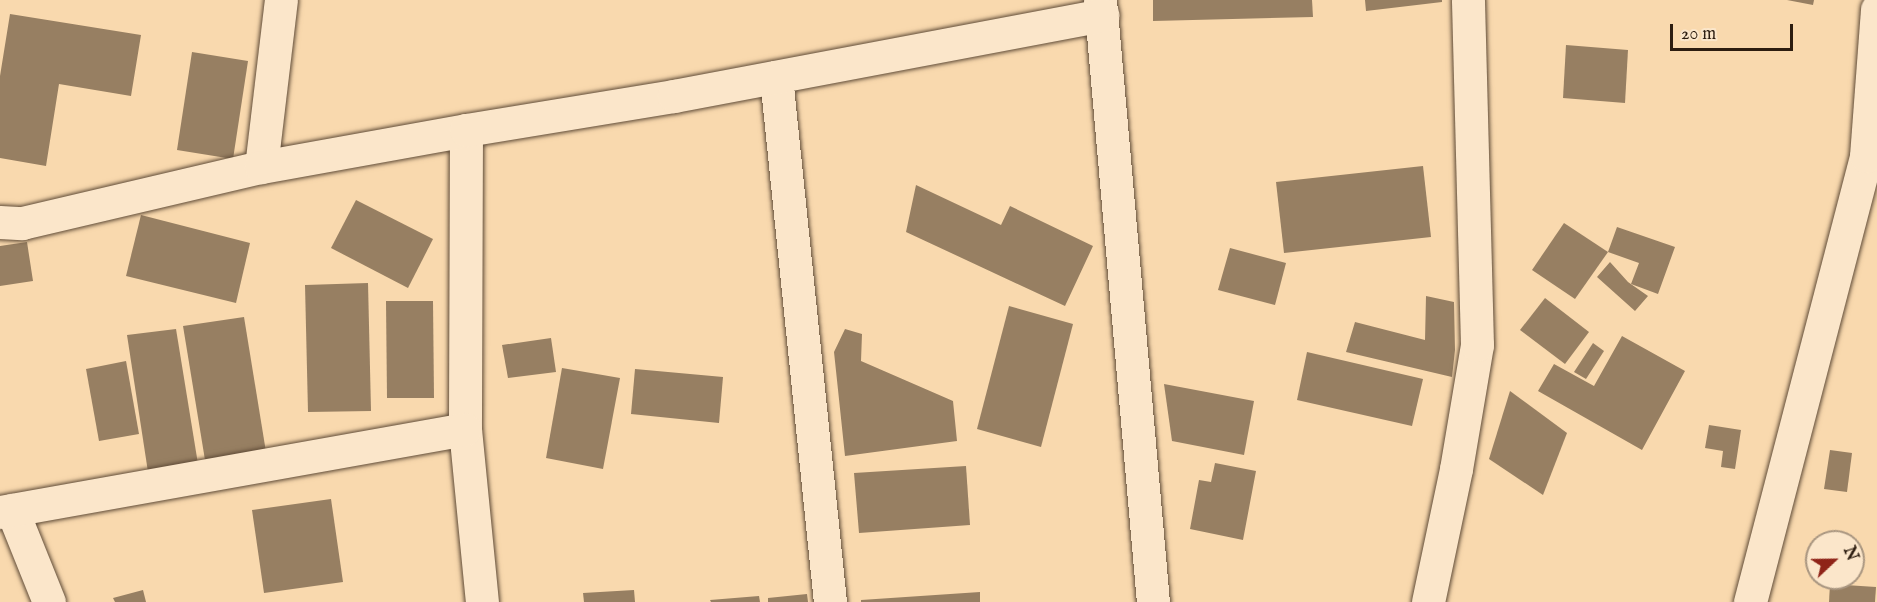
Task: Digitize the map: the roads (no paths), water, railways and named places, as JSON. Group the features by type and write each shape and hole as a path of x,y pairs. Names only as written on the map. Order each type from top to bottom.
{"street":[{"path":"261,167 281,0"},
{"path":"1428,602 1456,469 1477,345 1468,0"},
{"path":"0,222 22,223 261,167 776,77 1101,8 1154,602"},
{"path":"1750,602 1872,157 1877,9"},
{"path":"776,77 831,602"},
{"path":"466,130 465,429 482,602"},
{"path":"49,602 6,511 465,429"}]}
